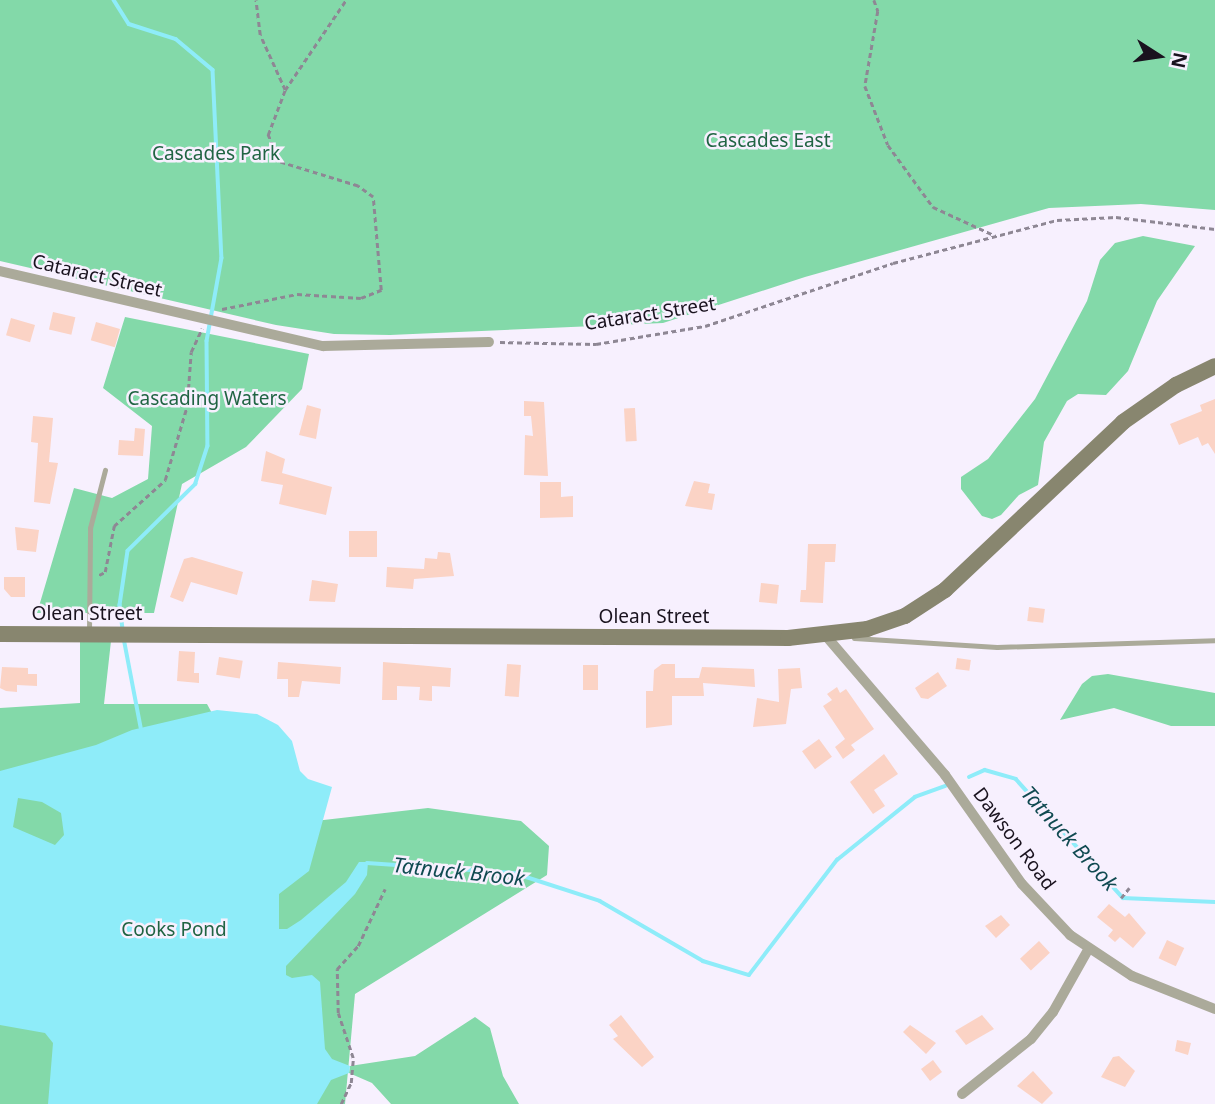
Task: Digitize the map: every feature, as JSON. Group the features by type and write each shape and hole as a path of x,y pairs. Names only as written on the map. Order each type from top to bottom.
{"street":[{"name":"Cataract Street","path":"0,271 323,346 489,342"},
{"name":"Olean Street","path":"0,634 827,636 886,624 932,600 1123,422 1176,385 1215,366"},
{"name":"Dawson Road","path":"827,636 945,775 1022,884 1088,950 1146,982 1215,1009"},
{"path":"962,1094 1031,1039 1053,1012 1088,950"}],"lane":[{"path":"89,635 90,528 105,470"},
{"path":"827,636 997,647 1215,640"}],"path":[{"path":"256,0 261,35 285,90"},
{"path":"89,580 105,572 114,526 165,480 187,406 191,352 209,311 297,294 361,298 381,290 373,197 358,186 280,162 268,135 285,90 346,0"},
{"path":"874,0 878,11 864,86 888,145 933,207 997,236"},
{"name":"Cataract Street","path":"489,342 596,344 705,326 893,263 1057,220 1096,217 1215,229"},
{"path":"1121,898 1129,888"},
{"path":"341,1104 351,1083 353,1058 338,1013 337,969 358,946 384,889"}],"green space":[{"path":"0,0 1215,0 1215,210 1141,204 1049,208 805,277 663,323 390,335 334,334 276,325 0,261"},
{"path":"1143,236 1195,246 1157,301 1128,371 1106,395 1078,394 1067,401 1044,442 1038,485 1019,495 1001,515 992,519 982,516 961,489 961,477 988,459 1035,399 1087,301 1100,260 1115,243"},
{"name":"Cascading Waters","path":"125,317 309,354 302,389 246,447 182,484 154,613 37,613 74,488 112,498 148,479 152,426 103,388"},
{"name":"Cooks Pond","path":"80,641 111,641 104,704 207,704 243,770 315,821 428,808 521,821 549,846 547,875 355,994 345,1104 0,1104 0,708 80,703"},
{"path":"1108,674 1215,693 1215,726 1171,726 1114,708 1060,720 1082,684 1092,676"},
{"path":"475,1017 490,1028 503,1076 519,1104 391,1104 372,1083 349,1073 350,1066 415,1056"}],"water":[{"name":"Cooks Pond","path":"217,710 257,714 278,725 292,741 300,771 308,779 332,787 309,871 279,894 279,929 287,929 346,882 359,862 368,862 367,875 355,894 286,966 286,975 292,978 312,975 320,982 325,1049 332,1059 350,1066 349,1073 331,1080 317,1104 48,1104 53,1043 45,1033 0,1025 0,771 96,745 132,730","holes":["18,798 42,802 61,813 64,835 55,845 13,827"]}],"building":[{"path":"53,312 75,317 71,335 49,330"},
{"path":"11,318 35,325 30,342 6,335"},
{"path":"96,322 120,329 115,347 91,340"},
{"path":"1215,399 1215,454 1208,443 1202,446 1198,437 1179,445 1170,424 1202,411 1200,405"},
{"path":"524,401 544,402 548,476 524,475 525,435 533,436 531,416 524,416"},
{"path":"307,405 321,409 316,439 299,435"},
{"path":"635,408 637,441 626,442 624,409"},
{"path":"33,416 53,418 49,462 58,463 50,504 34,502 38,443 31,442"},
{"path":"135,428 145,429 143,456 118,455 119,440 134,441"},
{"path":"266,451 285,459 282,473 332,487 326,515 279,504 283,485 261,481"},
{"path":"694,481 710,484 708,493 715,494 712,510 685,506"},
{"path":"540,482 561,482 561,497 573,496 573,517 540,518"},
{"path":"15,527 39,530 36,552 17,550"},
{"path":"349,531 377,531 377,557 349,557"},
{"path":"808,544 836,544 835,562 825,562 823,603 800,602 801,590 806,590"},
{"path":"438,552 450,553 454,576 414,579 413,589 386,587 387,567 424,569 425,558 437,559"},
{"path":"192,557 243,572 237,595 191,582 183,602 170,597 184,559"},
{"path":"4,577 25,577 25,597 11,597 4,589"},
{"path":"312,580 338,584 335,602 309,601"},
{"path":"761,583 779,585 777,604 759,602"},
{"path":"1029,607 1045,609 1043,623 1027,621"},
{"path":"179,651 195,652 194,673 199,673 199,683 177,681"},
{"path":"219,657 243,661 240,679 216,675"},
{"path":"957,658 971,660 969,671 955,669"},
{"path":"278,662 341,667 340,684 302,681 299,697 288,697 288,679 277,679"},
{"path":"383,662 451,668 450,687 432,686 432,701 419,700 420,687 397,686 397,700 382,700"},
{"path":"507,664 521,665 519,697 505,696"},
{"path":"662,664 675,664 675,678 699,678 702,667 754,669 755,687 703,683 704,696 672,696 672,725 646,728 646,691 653,691 654,670"},
{"path":"583,665 598,665 598,690 583,690"},
{"path":"2,667 28,668 28,674 37,674 37,686 17,685 17,692 0,688"},
{"path":"800,668 802,688 791,689 786,724 753,727 757,698 779,702 778,669"},
{"path":"938,672 947,686 928,699 921,698 915,688"},
{"path":"837,687 840,693 846,689 874,729 851,745 855,750 843,759 835,747 845,739 823,706 832,700 827,694"},
{"path":"819,739 832,757 815,769 802,751"},
{"path":"884,754 898,774 874,790 885,806 873,814 850,782"},
{"path":"1109,904 1125,917 1129,913 1146,933 1133,948 1120,937 1115,942 1108,936 1113,930 1097,917"},
{"path":"1001,915 1010,925 996,938 985,926"},
{"path":"1167,940 1184,948 1176,966 1159,958"},
{"path":"1039,941 1050,953 1031,970 1020,959"},
{"path":"621,1015 654,1057 642,1067 613,1039 618,1036 609,1025"},
{"path":"982,1015 994,1029 966,1045 955,1031"},
{"path":"910,1025 936,1043 926,1054 903,1032"},
{"path":"1177,1040 1191,1043 1188,1055 1175,1051"},
{"path":"1119,1056 1135,1071 1125,1087 1101,1077 1113,1057"},
{"path":"933,1060 942,1072 930,1081 921,1069"},
{"path":"1033,1071 1053,1093 1042,1104 1017,1086"}],"waterway":[{"path":"114,0 129,24 176,39 213,70 222,258 207,341 208,446 196,484 128,551 120,605 123,630"},
{"path":"124,638 141,727"},
{"name":"Tatnuck Brook","path":"969,777 985,770 1016,779 1123,898 1215,902"},
{"name":"Tatnuck Brook","path":"367,863 514,873 600,901 703,961 749,975 837,860 915,797 945,786"}],"park label":[{"name":"Cascades East","path":"768,141"},
{"name":"Cascades Park","path":"216,154"}]}
